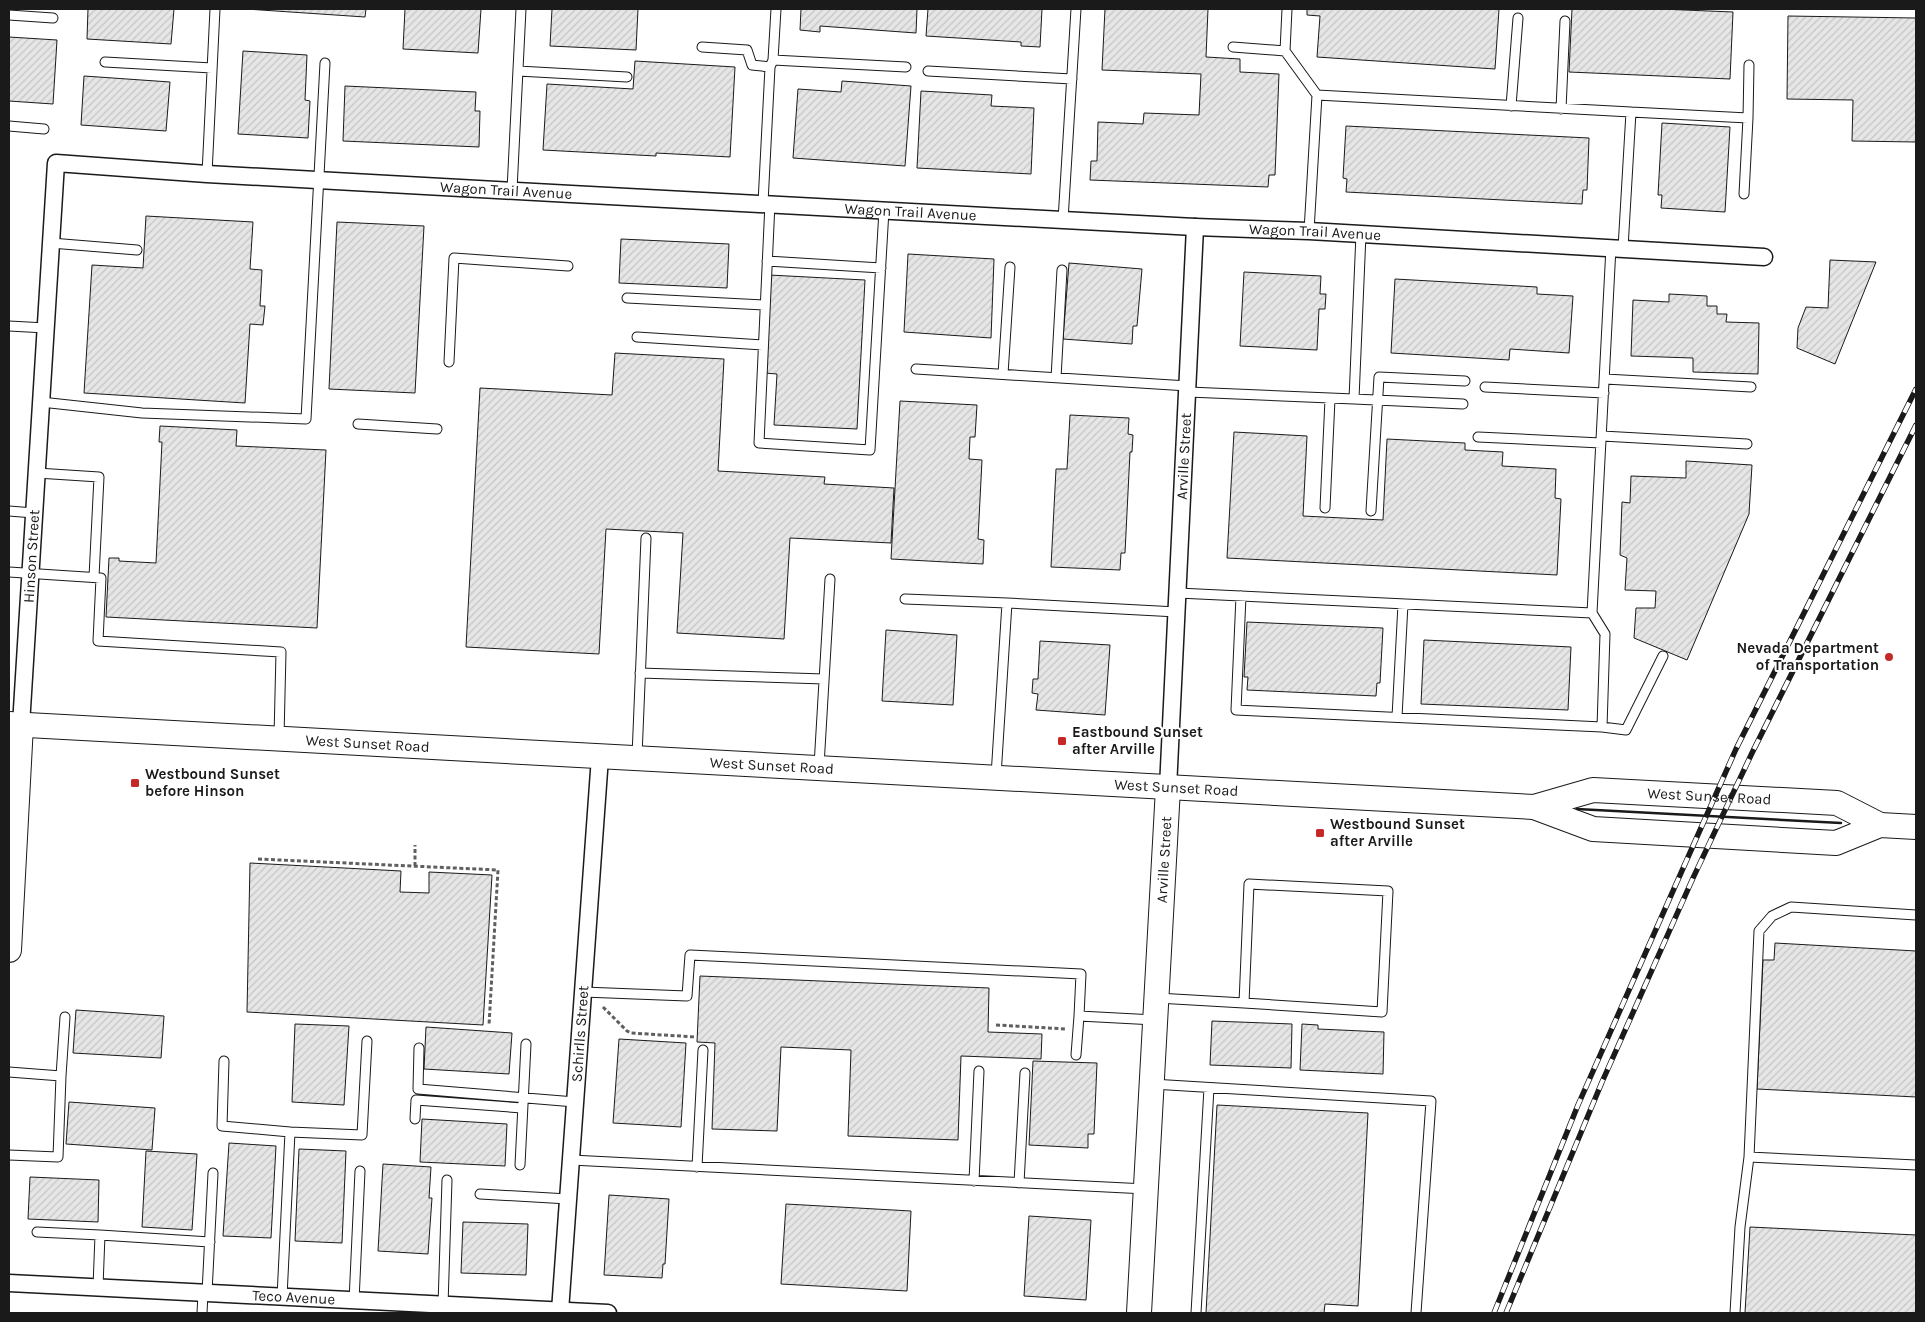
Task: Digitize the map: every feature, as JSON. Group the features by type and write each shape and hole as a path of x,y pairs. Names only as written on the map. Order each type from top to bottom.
{"main road":[{"name":"West Sunset Road","path":"15,724 1534,807 1593,829 1836,843 1880,825"},
{"name":"Hinson Street","path":"9,950 15,724"},
{"name":"Arville Street","path":"1139,1313 1168,788"},
{"name":"West Sunset Road","path":"1534,807 1593,790 1681,794 1837,803 1880,825 1916,827"}],"street":[{"name":"Wagon Trail Avenue","path":"56,163 207,174 1195,227 1309,231 1764,257"},
{"name":"Hinson Street","path":"15,724 31,573 56,163"},
{"name":"Arville Street","path":"1168,788 1195,227"},
{"name":"Schirlls Street","path":"570,1312 568,1198 600,757"},
{"name":"Teco Avenue","path":"9,1283 354,1301 421,1309 443,1305 608,1313"}],"lane":[{"path":"207,174 215,9"},
{"path":"512,190 521,9"},
{"path":"776,9 771,63 767,261 759,443 870,450 884,210"},
{"path":"1063,220 1076,9"},
{"path":"1286,9 1285,51 1317,95 1309,231"},
{"path":"9,15 53,18"},
{"path":"1511,106 1518,18"},
{"path":"1561,109 1565,21"},
{"path":"702,47 747,50 752,65 771,63 906,67"},
{"path":"1233,48 1285,51"},
{"path":"105,62 212,68"},
{"path":"41,402 142,413 306,418 325,64"},
{"path":"1744,194 1749,65"},
{"path":"518,71 627,77"},
{"path":"928,71 1072,79"},
{"path":"1317,95 1748,118"},
{"path":"1602,727 1606,634 1592,613 1605,379 1631,112"},
{"path":"9,126 44,129"},
{"path":"1354,399 1361,234"},
{"path":"51,243 137,250"},
{"path":"449,362 454,258 568,266"},
{"path":"767,261 881,268"},
{"path":"1004,374 1010,267"},
{"path":"1056,378 1062,270"},
{"path":"627,298 765,305"},
{"path":"9,326 46,328"},
{"path":"637,337 763,345"},
{"path":"916,369 1330,399 1463,404"},
{"path":"1371,511 1379,377 1464,381"},
{"path":"1605,379 1751,387"},
{"path":"1484,386 1604,393"},
{"path":"1325,508 1330,399"},
{"path":"358,424 437,429"},
{"path":"1478,437 1747,444"},
{"path":"37,473 99,477 94,577"},
{"path":"9,511 34,513"},
{"path":"637,759 646,538"},
{"path":"9,572 101,578 98,641 281,652 279,739"},
{"path":"819,769 830,579"},
{"path":"1178,592 1592,613"},
{"path":"1241,596 1236,710 1602,727 1626,730 1663,656"},
{"path":"905,599 1177,612"},
{"path":"996,779 1007,603"},
{"path":"1397,717 1403,604"},
{"path":"640,673 824,679"},
{"path":"1079,1016 1244,1003 1382,1012 1388,891 1249,884 1244,1003"},
{"path":"1735,1313 1740,1227 1749,1158 1759,931 1772,916 1792,907 1916,914"},
{"path":"583,992 688,996 690,955 1081,974 1076,1055"},
{"path":"9,1155 58,1157 65,1017"},
{"path":"224,1061 222,1126 290,1132 362,1135 367,1041"},
{"path":"520,1165 526,1044"},
{"path":"419,1048 418,1089 575,1102"},
{"path":"697,1167 703,1050"},
{"path":"974,1181 979,1071"},
{"path":"9,1072 61,1076"},
{"path":"1019,1183 1025,1073"},
{"path":"1152,1084 1431,1101 1416,1313"},
{"path":"1196,1313 1209,1088"},
{"path":"414,1119 416,1100 522,1108"},
{"path":"282,1297 290,1132"},
{"path":"1749,1158 1916,1165"},
{"path":"571,1160 1146,1189"},
{"path":"354,1301 360,1171"},
{"path":"202,1313 210,1242 213,1172"},
{"path":"443,1305 447,1180"},
{"path":"480,1194 568,1198"},
{"path":"37,1232 210,1242"},
{"path":"98,1288 100,1235"}],"path":[{"path":"415,866 416,845"},
{"path":"258,858 498,870 489,1025"},
{"path":"603,1007 631,1033 696,1037"},
{"path":"996,1026 1069,1029"}],"building":[{"path":"88,9 174,9 171,44 87,39"},
{"path":"246,9 366,9 365,17"},
{"path":"405,9 481,9 478,53 403,49"},
{"path":"552,9 638,9 636,50 550,46"},
{"path":"801,9 917,9 916,33 820,26 820,32 800,30"},
{"path":"928,9 1042,9 1040,47 1021,46 1021,42 926,36"},
{"path":"1105,9 1208,9 1206,57 1240,59 1240,72 1279,74 1275,175 1269,175 1268,187 1090,180 1091,161 1097,161 1098,122 1143,124 1144,113 1199,115 1201,74 1102,70"},
{"path":"1307,9 1499,9 1495,69 1317,57 1320,16 1307,15"},
{"path":"1572,9 1660,9 1733,12 1730,79 1569,72"},
{"path":"1788,16 1916,18 1916,142 1852,141 1853,100 1787,99"},
{"path":"9,37 57,40 53,104 9,101"},
{"path":"243,51 307,55 305,100 310,101 308,138 238,134"},
{"path":"635,61 735,67 730,157 656,153 656,156 543,150 547,84 633,89"},
{"path":"84,76 170,82 166,131 81,125"},
{"path":"842,81 911,86 905,166 793,158 798,89 841,92"},
{"path":"345,86 476,92 475,111 480,111 479,147 343,141"},
{"path":"921,91 992,95 991,106 1034,108 1031,174 917,168"},
{"path":"1662,123 1730,127 1725,212 1661,208 1662,195 1658,195"},
{"path":"1346,126 1589,138 1587,190 1583,190 1582,204 1346,192 1347,179 1343,178"},
{"path":"146,216 253,222 250,269 262,270 260,306 265,306 263,325 250,324 245,403 84,393 92,265 143,268"},
{"path":"337,222 424,226 415,393 329,389"},
{"path":"621,239 729,244 727,288 619,283"},
{"path":"908,254 994,259 991,338 904,332"},
{"path":"1830,260 1876,262 1835,364 1797,348 1798,328 1806,307 1828,308"},
{"path":"1069,263 1142,269 1137,326 1133,326 1132,344 1063,339"},
{"path":"1244,272 1321,276 1320,294 1326,294 1325,309 1319,309 1317,350 1240,346"},
{"path":"769,275 865,280 857,429 774,425 777,374 764,373"},
{"path":"1395,279 1537,287 1537,294 1573,296 1569,353 1510,349 1509,360 1391,353"},
{"path":"1669,294 1707,296 1707,306 1717,306 1717,314 1727,314 1726,322 1759,323 1758,374 1693,372 1693,358 1631,356 1633,300 1669,302"},
{"path":"615,353 724,359 718,471 825,477 824,484 894,488 891,543 790,538 784,639 677,633 683,533 606,529 599,654 466,647 480,388 612,395"},
{"path":"900,401 977,405 975,437 970,437 969,459 982,460 978,539 984,540 983,564 891,559"},
{"path":"1070,415 1129,418 1128,434 1133,435 1132,452 1130,452 1125,553 1121,553 1120,570 1051,567 1056,469 1067,469"},
{"path":"160,426 237,430 236,446 326,450 317,628 106,617 109,558 119,558 119,561 156,563 162,442 159,442"},
{"path":"1234,432 1307,436 1303,516 1383,520 1387,439 1465,443 1465,450 1503,452 1502,466 1556,469 1555,498 1561,499 1557,575 1227,558"},
{"path":"1686,461 1752,465 1749,514 1687,660 1634,638 1636,608 1655,608 1656,591 1625,590 1627,558 1620,555 1622,502 1630,503 1631,476 1686,478"},
{"path":"1247,622 1383,628 1380,683 1377,683 1376,696 1247,690 1248,677 1244,677"},
{"path":"886,630 957,635 953,705 882,701"},
{"path":"1424,640 1571,647 1568,710 1421,704"},
{"path":"1040,641 1110,645 1105,715 1036,710 1038,694 1032,693 1033,679 1038,679"},
{"path":"250,863 401,871 400,892 429,893 429,872 492,875 483,1025 247,1012"},
{"path":"1775,943 1916,951 1916,1097 1757,1089 1763,960 1774,960"},
{"path":"700,976 989,988 988,1032 1042,1034 1041,1059 961,1056 958,1140 848,1136 851,1050 781,1047 777,1131 712,1129 715,1043 697,1042"},
{"path":"76,1010 164,1016 161,1058 73,1053"},
{"path":"1212,1021 1292,1024 1291,1068 1210,1065"},
{"path":"295,1024 349,1026 344,1105 292,1102"},
{"path":"1302,1024 1318,1025 1318,1029 1384,1032 1383,1074 1300,1070"},
{"path":"426,1027 512,1033 509,1074 424,1069"},
{"path":"619,1039 686,1043 681,1127 613,1123"},
{"path":"1033,1061 1097,1063 1094,1134 1088,1134 1088,1148 1029,1145"},
{"path":"69,1102 155,1108 152,1150 66,1144"},
{"path":"1217,1105 1368,1113 1358,1306 1325,1304 1324,1313 1206,1313"},
{"path":"422,1119 507,1124 505,1166 420,1162"},
{"path":"229,1143 276,1146 271,1238 223,1236"},
{"path":"299,1149 346,1151 342,1243 295,1241"},
{"path":"146,1151 197,1154 192,1230 142,1227"},
{"path":"383,1164 431,1167 429,1198 432,1198 428,1254 378,1251"},
{"path":"30,1177 99,1180 98,1222 28,1219"},
{"path":"609,1195 669,1199 665,1264 663,1264 662,1278 604,1275"},
{"path":"786,1204 911,1211 907,1291 781,1284"},
{"path":"1029,1216 1091,1220 1086,1300 1024,1296"},
{"path":"463,1222 528,1224 526,1275 461,1273"},
{"path":"1750,1227 1916,1235 1916,1313 1745,1313"}],"railway":[{"path":"1494,1313 1578,1105 1736,749 1916,389"},
{"path":"1506,1313 1602,1082 1693,878 1752,753 1916,425"}],"wall":[{"path":"1577,809 1841,823"}],"place":[{"name":"Nevada Department of Transportation","path":"1889,657"},
{"name":"Eastbound Sunset after Arville","path":"1062,741"},
{"name":"Westbound Sunset before Hinson","path":"135,783"},
{"name":"Westbound Sunset after Arville","path":"1320,833"}]}
